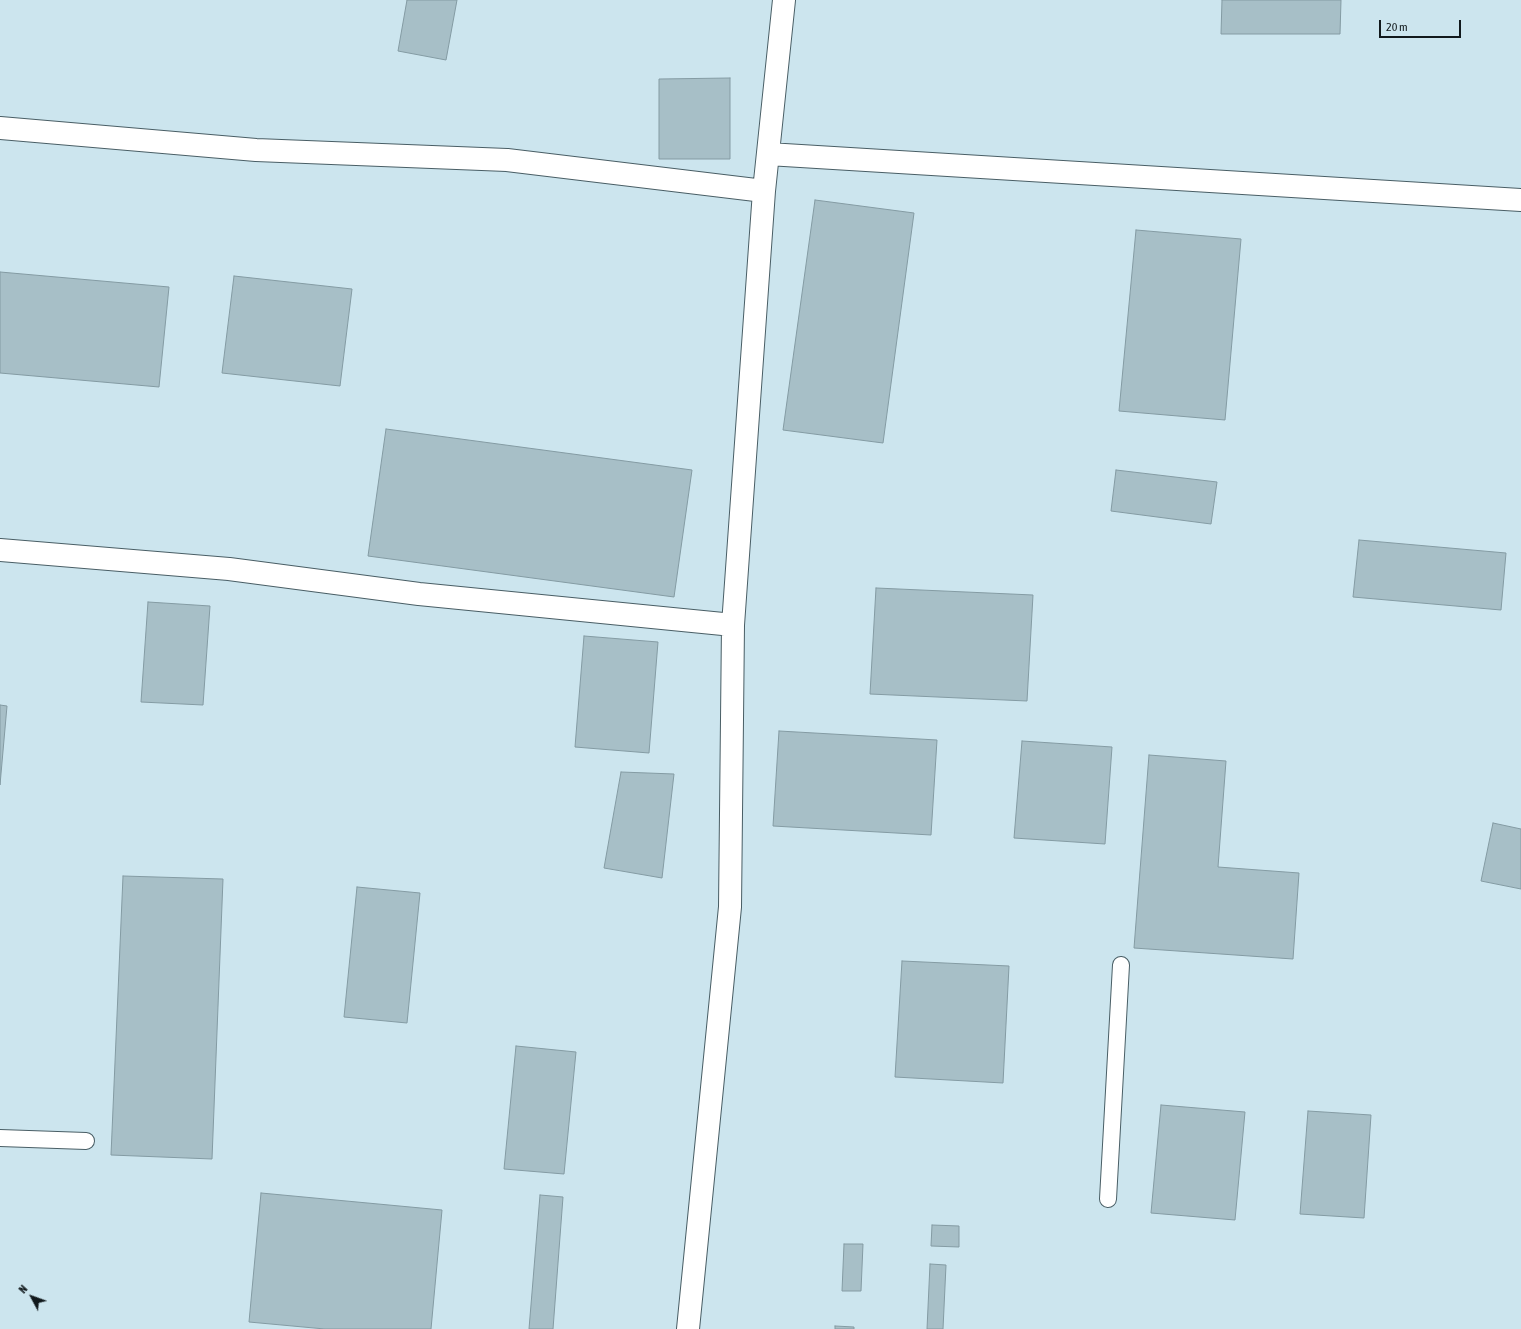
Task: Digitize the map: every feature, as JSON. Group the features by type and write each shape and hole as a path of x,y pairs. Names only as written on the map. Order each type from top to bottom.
{"street":[{"path":"688,1329 730,908 733,625 764,190 784,0"},
{"path":"0,128 256,150 507,160 764,190"},
{"path":"768,154 1521,200"},
{"path":"0,550 229,569 419,594 733,625"}],"lane":[{"path":"1108,1199 1120,965"},
{"path":"0,1138 86,1141"}],"building":[{"path":"407,0 457,0 446,60 398,51"},
{"path":"1222,0 1341,0 1340,34 1221,34"},
{"path":"730,78 730,159 659,159 659,79"},
{"path":"815,200 914,213 883,443 783,430"},
{"path":"1136,230 1241,239 1225,420 1119,411"},
{"path":"0,272 169,287 159,387 0,373"},
{"path":"234,276 352,289 340,386 222,373"},
{"path":"386,429 692,470 674,597 368,556"},
{"path":"1116,470 1217,482 1211,524 1111,511"},
{"path":"1359,540 1506,553 1501,610 1353,597"},
{"path":"876,588 1033,595 1027,701 870,694"},
{"path":"148,602 210,606 203,705 141,702"},
{"path":"584,636 658,642 649,753 575,747"},
{"path":"0,705 7,706 0,785"},
{"path":"779,731 937,740 931,835 773,826"},
{"path":"1022,741 1112,747 1105,844 1014,838"},
{"path":"1149,755 1226,761 1218,867 1299,873 1293,959 1134,948"},
{"path":"621,772 674,774 662,878 604,868"},
{"path":"1493,823 1521,829 1521,889 1481,881"},
{"path":"123,876 223,879 212,1159 111,1155"},
{"path":"357,887 420,893 407,1023 344,1017"},
{"path":"902,961 1009,966 1003,1083 895,1077"},
{"path":"516,1046 576,1052 564,1174 504,1169"},
{"path":"1161,1105 1245,1112 1235,1220 1151,1213"},
{"path":"1308,1111 1371,1115 1364,1218 1300,1214"},
{"path":"261,1193 442,1210 431,1329 325,1329 249,1322"},
{"path":"540,1195 563,1197 553,1329 529,1329"},
{"path":"932,1225 959,1226 959,1247 931,1246"},
{"path":"844,1244 863,1244 861,1291 842,1291"},
{"path":"930,1264 946,1265 943,1329 927,1329"},
{"path":"835,1326 854,1327 854,1329 835,1329"}]}
